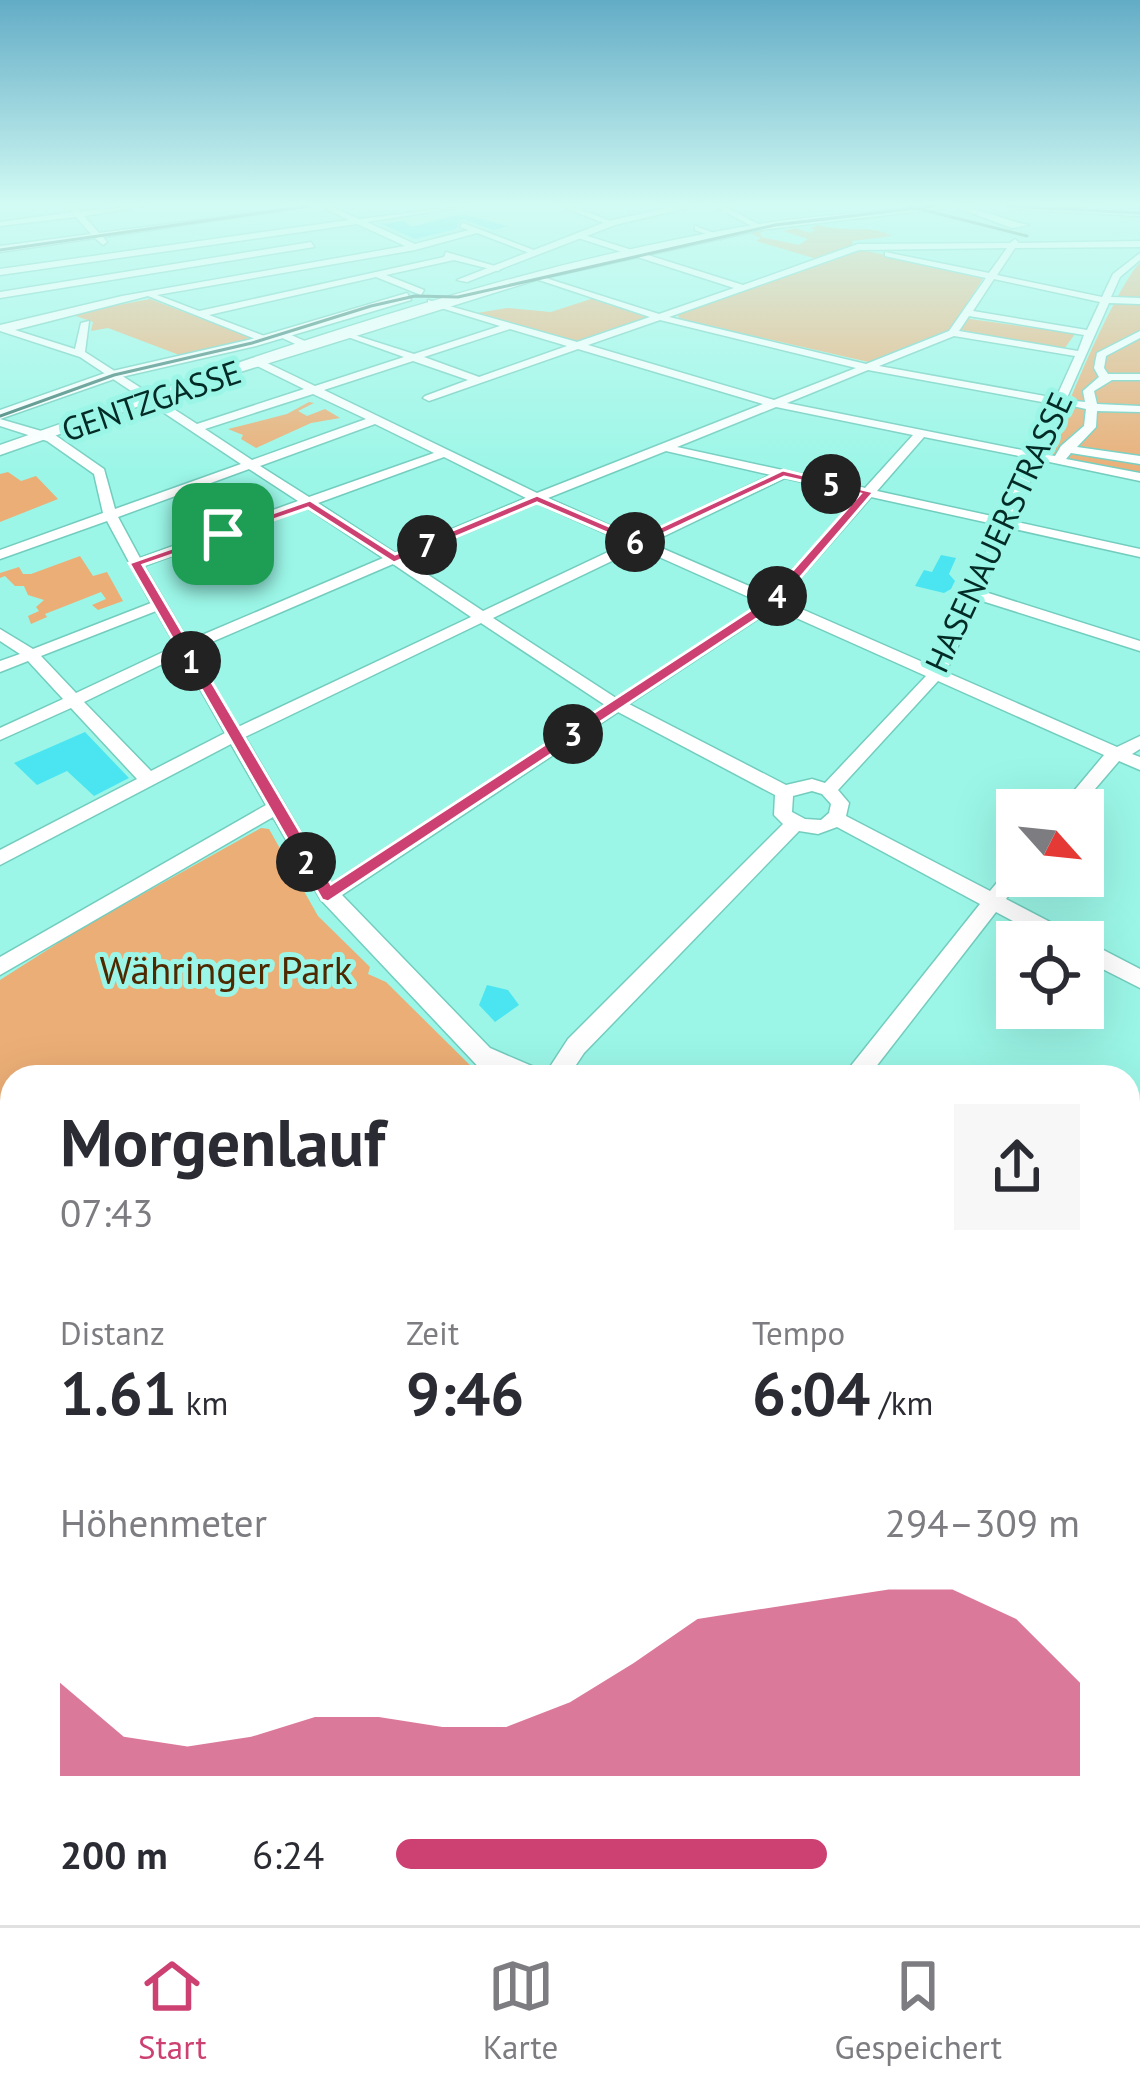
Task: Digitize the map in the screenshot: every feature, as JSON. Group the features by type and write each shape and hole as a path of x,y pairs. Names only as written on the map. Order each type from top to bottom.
{"main road":[{"name":"GENTZGASSE","path":"0,450 349,334 428,299 467,296"},
{"path":"0,418 113,375 263,340 401,298 428,299"}],"street":[{"path":"65,296 74,309"},
{"path":"2,330 74,309 152,296 263,340"},
{"path":"198,314 279,296"},
{"path":"422,296 777,404 1140,473"},
{"path":"595,296 658,317 867,367 1064,402 1140,422"},
{"path":"429,398 717,296"},
{"path":"953,333 979,296"},
{"path":"1085,296 1104,300 1134,296"},
{"name":"HASENAUERSTRASSE","path":"828,790 937,675 1064,402 1079,354 1094,333 1106,296"},
{"path":"967,313 1136,338"},
{"path":"79,354 86,323"},
{"path":"194,429 509,326"},
{"path":"2,330 79,354 617,705 784,793"},
{"path":"0,735 184,648 537,498 953,333 1079,354"},
{"path":"281,334 310,347"},
{"path":"349,334 480,381"},
{"path":"1105,378 1098,361 1109,349 1136,338"},
{"path":"1109,349 1140,375"},
{"path":"259,363 537,498 1140,764"},
{"path":"1063,453 1093,422 1089,388 1105,378 1140,375"},
{"path":"1093,408 1140,409"},
{"path":"0,418 46,436 100,472 110,515 328,895 482,1050 504,1065"},
{"path":"4,549 378,419"},
{"path":"328,895 771,603 922,433"},
{"path":"1081,436 1140,460"},
{"path":"1063,453 1101,446"},
{"path":"666,448 1140,553"},
{"path":"136,563 444,453"},
{"path":"1063,453 1140,473"},
{"path":"0,858 235,735 783,474"},
{"path":"973,593 1140,646"},
{"path":"0,668 159,605"},
{"path":"0,634 31,656 148,779"},
{"path":"1084,789 1107,761 1140,741"},
{"path":"784,793 803,785 828,790 840,802 836,819"},
{"path":"784,793 781,811 794,824 816,827 836,819 1030,921"},
{"path":"0,967 275,808"},
{"path":"564,1065 794,824"},
{"path":"864,1065 997,897"},
{"path":"1104,960 1140,979"},
{"path":"539,1065 577,1046"}],"green space":[{"path":"730,296 972,296 949,333 873,363 679,319 678,314"},
{"path":"1140,296 1140,473 1053,456 1063,418 1117,297"},
{"path":"594,298 648,317 579,342 477,313 507,308 551,312"},
{"path":"150,299 249,340 182,356 108,328 91,331 93,322 70,314"},
{"path":"969,316 1075,334 1064,349 959,331"},
{"path":"314,403 298,411 307,416 325,409 340,418 311,423 256,448 228,429 287,414"},
{"path":"8,472 21,481 36,476 58,499 0,522 0,474"},
{"path":"80,556 93,576 107,572 123,601 98,610 92,605 106,599 101,592 31,624 28,616 39,611 36,607 44,600 28,595 24,586 15,586 5,576 0,578 0,573 19,567 23,574 31,574"},
{"name":"Währinger Park","path":"261,828 269,829 318,916 370,967 368,974 386,982 470,1065 0,1065 0,980 80,929"}],"building":[{"path":"941,555 956,558 949,574 955,581 951,589 944,593 915,586 924,570 932,572"},
{"path":"85,732 129,778 94,796 67,771 37,785 14,763"},
{"path":"487,985 508,990 519,1005 495,1022 479,1005"}],"tram line":[{"path":"0,416 114,375 252,343 371,306 415,296 463,296"}],"route":[{"path":"783,474 868,492 771,603 328,895 136,563 223,534 310,504 394,560 537,498 637,542 783,474"}]}
